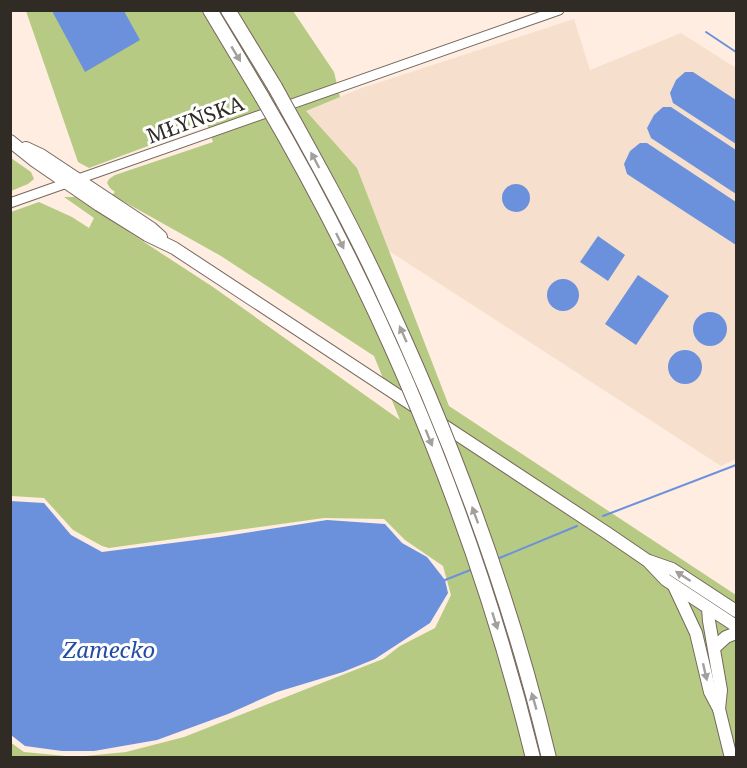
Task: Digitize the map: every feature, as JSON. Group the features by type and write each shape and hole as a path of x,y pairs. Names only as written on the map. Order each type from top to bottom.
{"highway":[{"path":"210,10 285,136 333,226 387,336 466,533 496,627 533,758"},
{"path":"228,10 275,87 323,174 376,277 424,382 464,482 483,538 511,623 549,758"}],"main road":[{"path":"13,142 35,161 72,181 147,235 174,248 648,561 674,586 736,611"},
{"path":"648,561 672,569 736,626"},
{"path":"674,586 696,633 710,692 719,710 731,758"},
{"path":"696,633 699,616 712,603"},
{"path":"712,603 709,621 721,690 719,710"},
{"path":"714,647 726,637 736,633"}],"street":[{"name":"MŁYŃSKA","path":"10,203 559,10"}],"shaded area":[{"path":"574,19 590,70 681,33 736,68 736,459 721,466 389,251 357,168 305,111 362,88"}],"green space":[{"path":"26,11 293,11 334,72 340,97 306,111 357,168 449,406 736,595 736,757 11,758 10,742 24,752 76,757 126,752 184,737 383,659 400,646 435,628 451,595 443,566 405,540 384,519 324,518 109,548 73,530 44,498 11,496 11,212 39,202 72,217 89,228 94,218 64,197 75,197 213,287 400,420 374,356 221,256 112,195 115,192 107,183 115,175 213,142 207,124 89,168 78,162"},
{"path":"11,158 31,172 34,179 11,191"}],"water":[{"path":"52,11 124,11 140,40 85,72"},
{"path":"685,72 693,72 736,100 736,144 673,103 670,93 676,80"},
{"path":"663,107 671,107 736,150 736,194 651,138 647,128 654,115"},
{"path":"640,143 647,143 736,202 736,245 627,174 624,164 630,151"},
{"path":"516,184 526,188 530,198 526,208 516,212 506,208 502,198 506,188"},
{"path":"598,236 625,255 608,281 580,262"},
{"path":"638,275 669,296 636,345 605,324"},
{"path":"563,279 575,283 579,295 575,307 563,311 551,307 547,295 551,283"},
{"path":"710,312 722,317 727,329 722,341 710,346 698,341 693,329 698,317"},
{"path":"685,350 697,355 702,367 697,379 685,384 673,379 668,367 673,355"},
{"name":"Zamecko","path":"10,501 44,503 71,535 102,552 327,520 385,524 402,543 427,557 445,580 448,593 430,623 375,659 343,672 277,692 228,714 157,740 94,751 62,751 25,746 11,735"}],"waterway":[{"path":"706,32 736,52"},
{"path":"603,516 736,465"},
{"path":"497,559 577,526"},
{"path":"445,580 473,569"}]}
